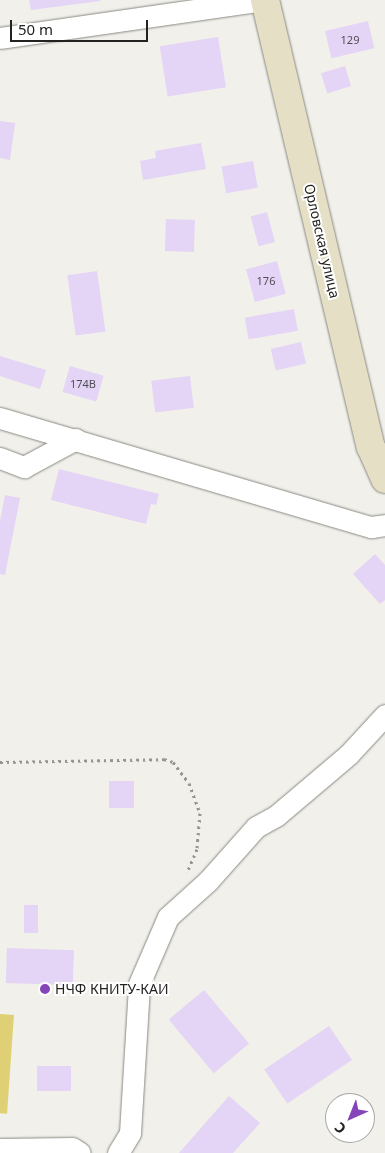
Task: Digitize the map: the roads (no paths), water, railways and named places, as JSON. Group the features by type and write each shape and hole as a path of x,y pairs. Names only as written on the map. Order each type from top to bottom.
{"street":[{"path":"0,38 265,0"},
{"name":"Орловская улица","path":"265,0 385,479"},
{"path":"0,418 371,527 385,525"},
{"path":"0,458 24,467 76,439"},
{"path":"118,1153 130,1133 139,984 168,918 208,880 256,827 276,816 349,754 385,715"},
{"path":"0,1149 72,1148 80,1153"}],"place":[{"name":"НЧФ КНИТУ-КАИ","path":"45,989"}]}
